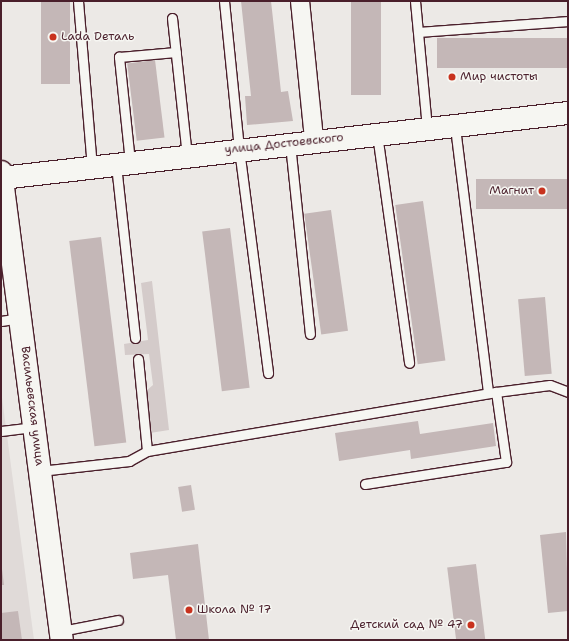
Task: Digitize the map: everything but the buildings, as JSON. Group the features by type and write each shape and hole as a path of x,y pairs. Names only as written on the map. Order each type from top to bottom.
{"street":[{"path":"300,1 314,140"},
{"name":"улица Достоевского","path":"1,176 239,148 455,127 568,113"},
{"name":"Васильевская улица","path":"1,176 11,319 34,427 62,635"}],"lane":[{"path":"78,1 92,166"},
{"path":"224,1 239,148 268,373"},
{"path":"415,1 427,129"},
{"path":"172,18 187,155"},
{"path":"419,32 568,21"},
{"path":"135,338 122,162 119,57 176,52"},
{"path":"364,484 506,462 492,392 455,127"},
{"path":"376,134 409,363"},
{"path":"289,143 310,334"},
{"path":"138,359 147,451"},
{"path":"40,471 129,461 147,451 492,392 550,385 568,392"},
{"path":"1,432 34,427"},
{"path":"62,635 118,620"}],"shaded area":[{"path":"152,281 169,430 150,433 146,391 153,385 149,354 125,355 124,344 148,340 141,283"},
{"path":"1,390 34,640 1,640"}],"place":[{"name":"Lada Dеталь","path":"53,37"},
{"name":"Мир чистоты","path":"452,77"},
{"name":"Магнит","path":"542,191"},
{"name":"Школа № 17","path":"189,610"},
{"name":"Детский сад № 47","path":"471,625"}]}
